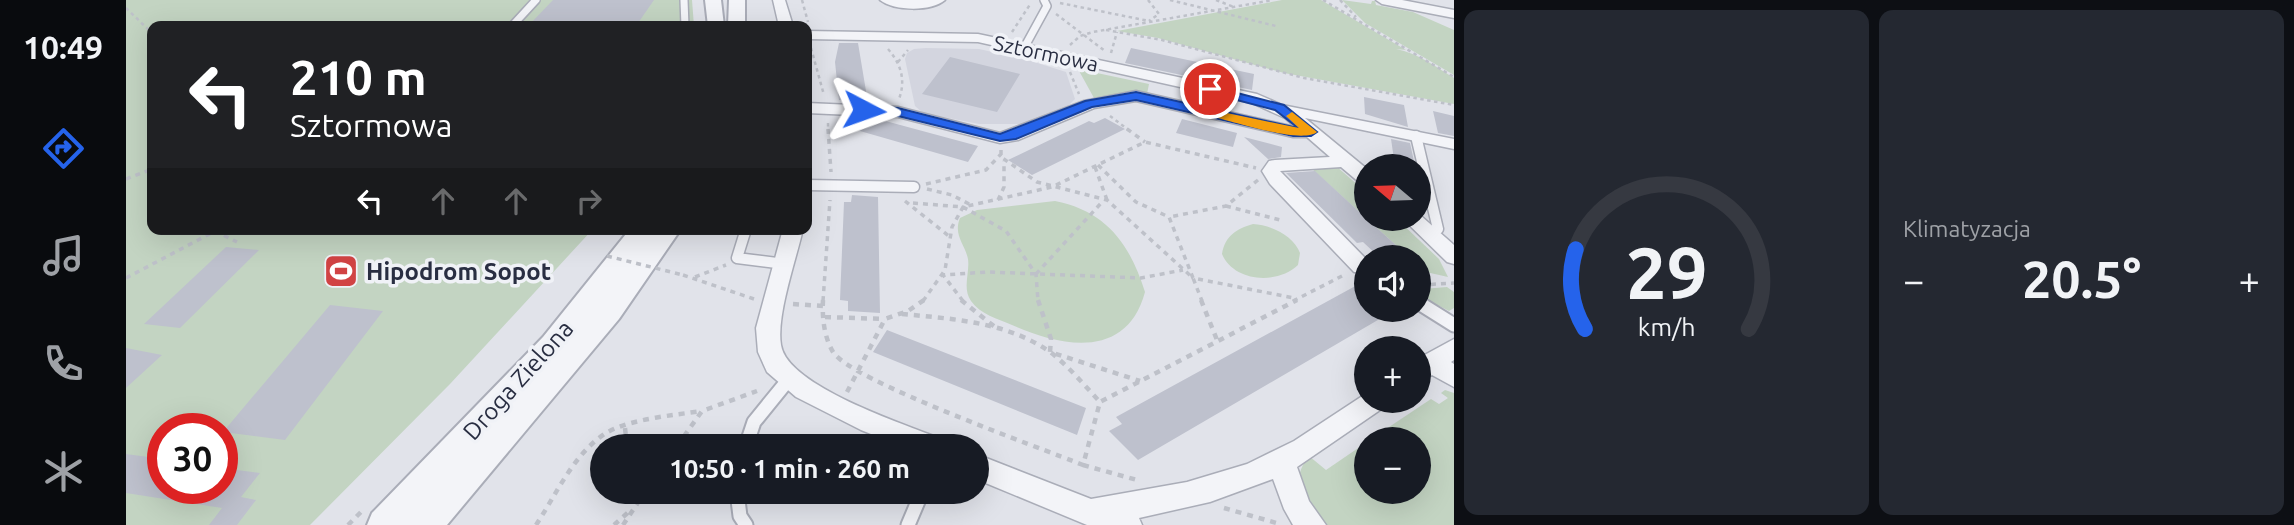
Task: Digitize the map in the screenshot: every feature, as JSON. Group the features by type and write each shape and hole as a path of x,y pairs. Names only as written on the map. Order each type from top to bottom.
{"street":[{"path":"713,0 715,21"},
{"path":"737,0 737,21"},
{"path":"779,0 785,21"},
{"path":"886,0 921,5 939,0"},
{"path":"1382,0 1454,14"},
{"name":"Sztormowa","path":"812,38 966,37 1454,144"},
{"name":"Sztormowa","path":"1001,146 1012,136 1090,104 1136,96 1293,132 1311,132"},
{"name":"Sztormowa","path":"1280,107 1354,168"},
{"path":"812,108 891,111 1001,146"},
{"path":"1346,161 1275,165 1271,171 1354,259"},
{"path":"1426,231 1454,257"},
{"name":"Droga Zielona","path":"385,525 564,330 639,235"},
{"name":"Droga Zielona","path":"424,525 493,449 609,312 665,235"},
{"path":"792,235 768,328 768,345 775,363 789,379 839,407 902,434"},
{"path":"1431,364 1454,348"},
{"path":"1431,369 1454,377"},
{"path":"1091,513 1190,496 1226,486 1281,462 1356,413"},
{"path":"1281,462 1298,509 1311,525"},
{"path":"989,471 1127,525"}],"lane":[{"path":"517,21 536,0"},
{"path":"684,0 685,21"},
{"path":"1024,48 1045,4"},
{"path":"1416,136 1420,154"},
{"path":"812,185 914,187"},
{"path":"1432,204 1438,229 1432,228"},
{"path":"744,235 737,258 785,264"},
{"path":"1431,311 1454,325"},
{"path":"750,434 754,422 789,379"},
{"path":"738,504 740,516 746,525"},
{"path":"908,525 917,504"}],"path":[{"path":"1007,40 1033,0"},
{"path":"1045,4 1150,21 1159,14 1148,0"},
{"path":"1170,0 1276,26"},
{"path":"1219,0 1234,7"},
{"path":"1063,51 1083,35 1273,0"},
{"path":"1323,0 1454,77"},
{"path":"1340,0 1360,21"},
{"path":"1045,4 1110,55"},
{"path":"126,8 147,28"},
{"path":"1105,30 1162,40 1280,73 1454,105"},
{"path":"1107,61 1117,32"},
{"path":"880,45 895,56 902,75 903,90 891,111"},
{"path":"1398,49 1411,51"},
{"path":"812,53 827,110 831,186 823,306 825,332 834,354 857,371 904,393 1083,465 1100,402 1297,298 1354,273"},
{"path":"1068,67 1081,99 1145,142 1271,171"},
{"path":"908,203 963,207 1052,187 1145,142"},
{"path":"998,200 1004,187 1001,146"},
{"path":"914,187 986,170 1001,146"},
{"path":"1004,160 1020,174 1052,187 1105,200 1194,278 1297,298"},
{"path":"1096,166 1105,200"},
{"path":"1096,166 1136,202 1169,217 1226,206 1284,221"},
{"path":"126,179 147,171"},
{"path":"1226,206 1271,171"},
{"path":"914,187 953,195 971,205"},
{"path":"898,199 908,203 950,237"},
{"path":"1036,274 1105,200"},
{"path":"824,317 885,319 920,303 943,275 951,224 963,207"},
{"path":"963,207 1006,230 1036,274 1039,307 1051,339 1050,352 1100,402"},
{"path":"1169,217 1217,340"},
{"path":"126,278 208,235"},
{"path":"225,235 237,242"},
{"path":"607,256 683,275 758,300 823,306"},
{"path":"693,278 723,267 737,258"},
{"path":"943,275 967,272 1141,278 1184,270"},
{"path":"943,275 966,306 995,327 1050,352 1140,381"},
{"path":"1431,285 1454,284"},
{"path":"900,314 953,319 995,327"},
{"path":"839,407 885,319"},
{"path":"536,525 585,453 606,433 702,411 789,379"},
{"path":"686,434 702,411"},
{"path":"625,428 626,434"},
{"path":"614,525 636,506"},
{"path":"623,525 636,506"}],"shaded area":[{"path":"914,49 979,49 1066,72 1075,99 1068,106 1022,124 979,124 923,113 915,106 905,59 907,53"}],"green space":[{"name":"Hipodrom Sopot","path":"126,0 692,0 694,21 147,21 147,235 587,235 450,384 310,525 126,525"},
{"path":"1282,0 1321,0 1406,50 1396,49 1434,65 1454,78 1454,104 1284,73 1158,38 1117,31"},
{"path":"1342,0 1371,4 1375,1 1376,5 1413,12 1454,30 1454,75 1365,23"},
{"path":"1078,69 1149,84 1147,94 1122,93 1094,98"},
{"path":"1336,166 1354,182 1354,207 1311,168"},
{"path":"1055,201 1088,213 1114,232 1139,275 1145,292 1136,314 1124,329 1108,338 1072,342 1032,333 990,316 975,306 968,296 968,259 958,229 960,218 977,210"},
{"path":"1253,224 1274,229 1293,241 1300,253 1298,265 1279,276 1257,278 1236,270 1228,263 1222,254 1226,242 1241,228"},
{"path":"1380,231 1410,231 1424,245 1396,245"},
{"path":"1431,251 1439,259 1448,277 1431,273"},
{"path":"1447,287 1454,292 1454,308 1449,311 1431,302 1431,288"},
{"path":"1445,390 1454,393 1454,525 1324,525 1306,501 1299,484 1303,466 1309,456 1326,470 1354,451 1354,504 1431,504 1431,427 1389,427 1410,413 1431,413 1431,399 1439,404 1448,398 1441,393"}],"building":[{"path":"553,0 654,0 639,21 533,21"},
{"path":"839,43 858,43 868,103 839,100 835,62"},
{"path":"1131,48 1254,74 1252,90 1125,63"},
{"path":"950,57 1020,74 997,112 922,94"},
{"path":"1364,97 1404,105 1408,127 1365,114"},
{"path":"1433,111 1454,116 1454,136 1438,133"},
{"path":"863,118 878,119 978,146 968,162 853,129"},
{"path":"1105,118 1125,129 1032,175 1008,160 1089,121 1094,123"},
{"path":"1182,119 1237,133 1233,147 1176,133"},
{"path":"1244,137 1282,147 1281,157 1268,159"},
{"path":"1391,139 1410,143 1412,154 1393,154"},
{"path":"1315,171 1354,207 1354,231 1381,231 1396,245 1357,243 1286,173"},
{"path":"852,195 878,197 880,313 848,311 848,301 840,300 844,202 851,202"},
{"path":"226,247 259,250 180,328 144,324"},
{"path":"1354,287 1354,322 1374,322 1138,460 1109,431 1122,424 1116,417"},
{"path":"330,305 383,311 285,440 238,434 238,414"},
{"path":"887,330 1086,408 1077,435 873,352"},
{"path":"126,348 162,355 126,388"},
{"path":"126,454 147,457 147,496 126,493"},
{"path":"238,470 260,473 241,497 256,500 237,525 209,525 222,508 196,504 238,504"}],"slow traffic":[{"path":"1222,115 1293,132 1311,132 1292,116"}],"place":[{"name":"Hipodrom Sopot","path":"341,271"}],"route":[{"path":"864,110 898,112 1000,138 1012,136 1090,104 1136,96 1293,132 1311,132 1280,107 1210,89"}]}
